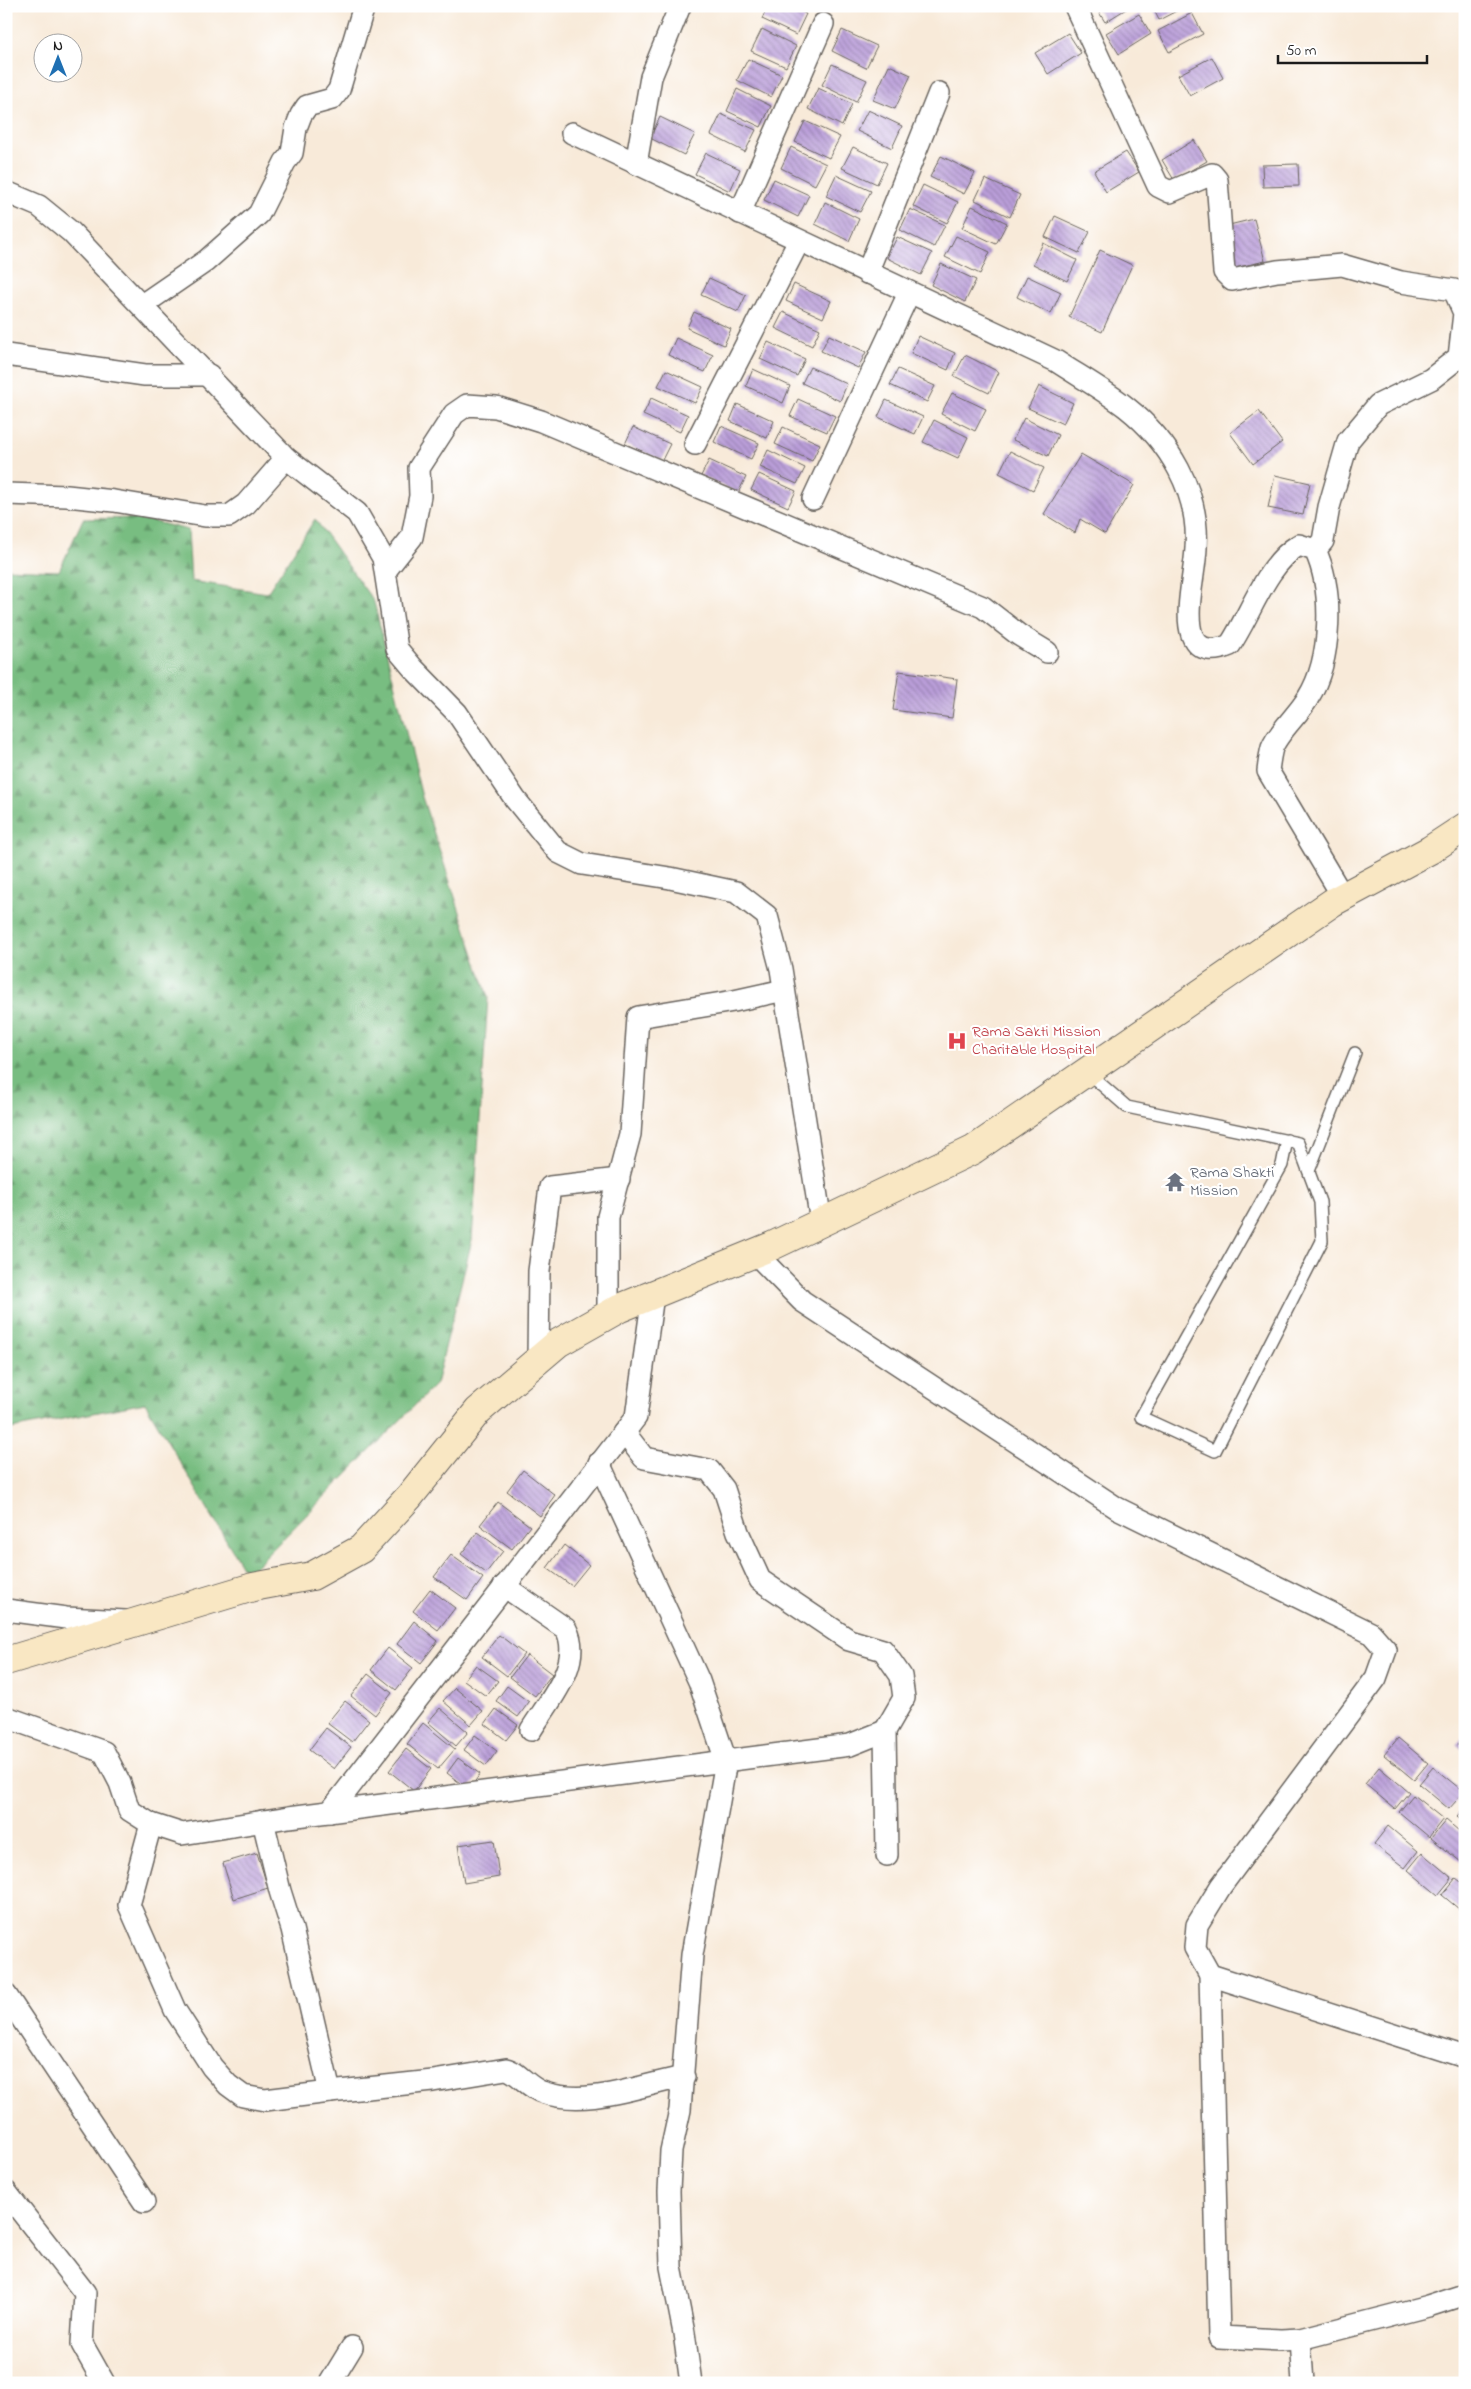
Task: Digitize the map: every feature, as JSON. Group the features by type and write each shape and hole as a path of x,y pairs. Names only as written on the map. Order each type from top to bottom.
{"street":[{"path":"142,306 206,261 259,214 284,162 292,154 296,128 301,115 307,106 332,99 339,90 364,6"},
{"path":"636,164 651,77 680,6"},
{"path":"1075,6 1158,186 1170,192 1212,174 1217,180 1224,272 1232,280 1277,271 1342,265 1401,282 1454,290 1464,313 1459,357 1431,379 1378,405 1348,441 1329,507 1323,541 1314,550"},
{"path":"740,213 823,24"},
{"path":"867,273 939,93"},
{"path":"572,133 1056,361 1127,407 1168,452 1184,476 1196,519 1194,574 1189,621 1192,635 1197,643 1205,649 1213,650 1230,645 1249,616 1266,581 1283,558 1299,545 1314,550 1319,559 1326,590 1325,656 1318,680 1309,697 1272,746 1268,770 1343,897"},
{"path":"6,192 39,206 71,232 286,458 357,513 383,558 397,649 413,668 458,713 515,799 558,852 582,864 670,878 736,892 767,916 784,990 822,1222"},
{"path":"695,444 799,241"},
{"path":"813,499 909,293"},
{"path":"6,355 145,374 209,375"},
{"path":"386,570 412,537 420,496 419,468 435,442 454,414 467,405 496,407 541,421 983,607 1019,635 1047,652"},
{"path":"6,494 86,498 205,516 229,516 246,504 286,458"},
{"path":"6,1661 253,1587 312,1576 361,1549 409,1497 478,1411 558,1342 608,1315 755,1253 974,1150 1343,897 1430,850 1465,827"},
{"path":"608,1315 608,1217 630,1134 638,1017 734,1002 784,990"},
{"path":"538,1360 539,1271 550,1187 619,1179"},
{"path":"755,1253 802,1301 1117,1508 1371,1633 1386,1650 1376,1678 1221,1886 1197,1925 1195,1948 1210,1975 1219,2336 1281,2340 1300,2339 1428,2306 1465,2294"},
{"path":"330,1812 636,1416 653,1295"},
{"path":"624,1432 644,1458 708,1470 724,1489 738,1532 760,1580 849,1640 883,1650 901,1676 904,1698 885,1731 887,1855"},
{"path":"600,1463 698,1681 726,1761 692,1955 684,2077 680,2110 671,2151 669,2225 671,2267 684,2333 691,2383"},
{"path":"504,1586 566,1629 570,1638 572,1654 570,1666 531,1730"},
{"path":"6,1610 66,1618 136,1622"},
{"path":"6,1717 104,1752 120,1783 129,1810 151,1824 182,1834 330,1812 850,1745 885,1731"},
{"path":"263,1822 292,1929 330,2092"},
{"path":"151,1824 129,1905 176,2010 207,2059 228,2085 243,2096 264,2100 433,2081 506,2070 541,2092 572,2098 612,2093 684,2077"},
{"path":"1210,1975 1465,2058"},
{"path":"6,1995 144,2202"},
{"path":"6,2192 85,2294 82,2344 104,2383"},
{"path":"1300,2339 1302,2383"},
{"path":"330,2383 352,2347"}],"lane":[{"path":"1309,1171 1355,1053"},
{"path":"1087,1072 1127,1107 1298,1142 1320,1202 1322,1241 1216,1451 1141,1416 1282,1165 1287,1140"}],"green space":[{"path":"140,518 188,530 191,581 267,593 315,519 374,602 422,797 488,997 472,1240 436,1384 247,1575 145,1403 6,1430 6,569 59,571 83,519"}],"building":[{"path":"768,6 790,6 806,14 796,35 762,19"},
{"path":"1095,6 1131,6 1105,22"},
{"path":"1152,6 1186,6 1159,20"},
{"path":"1192,13 1203,34 1169,52 1158,31"},
{"path":"1139,14 1151,34 1119,54 1106,33"},
{"path":"762,29 796,46 786,67 751,51"},
{"path":"842,30 877,46 866,68 832,51"},
{"path":"1068,33 1081,53 1048,74 1035,53"},
{"path":"1212,57 1223,78 1190,96 1178,75"},
{"path":"748,59 782,75 771,97 737,80"},
{"path":"832,64 867,80 856,102 822,85"},
{"path":"889,65 911,75 895,109 873,100"},
{"path":"818,88 852,104 842,126 808,109"},
{"path":"737,89 771,106 761,127 727,111"},
{"path":"868,110 902,126 892,148 857,131"},
{"path":"721,114 756,130 745,152 711,135"},
{"path":"660,117 695,134 684,155 650,138"},
{"path":"805,121 840,137 829,158 795,142"},
{"path":"1194,140 1207,161 1174,180 1162,160"},
{"path":"791,147 826,164 815,185 781,168"},
{"path":"853,147 887,163 877,184 842,168"},
{"path":"1126,152 1139,172 1106,192 1094,171"},
{"path":"706,153 740,169 730,191 695,174"},
{"path":"941,156 975,173 964,194 930,177"},
{"path":"1298,164 1299,186 1263,187 1262,165"},
{"path":"836,175 871,191 860,212 826,196"},
{"path":"774,179 809,195 798,217 764,200"},
{"path":"985,179 1020,195 1010,217 975,200"},
{"path":"923,185 958,202 947,223 913,206"},
{"path":"825,202 859,219 849,241 815,224"},
{"path":"972,206 1007,223 996,244 962,228"},
{"path":"910,209 945,225 934,247 900,230"},
{"path":"1055,216 1090,232 1079,253 1045,237"},
{"path":"1254,219 1265,261 1235,268 1225,226"},
{"path":"956,236 990,252 980,274 945,257"},
{"path":"897,237 932,253 921,275 887,258"},
{"path":"1043,243 1077,260 1067,281 1033,264"},
{"path":"1100,250 1132,265 1102,332 1069,317"},
{"path":"941,264 976,280 965,302 931,285"},
{"path":"1027,276 1061,292 1051,314 1017,297"},
{"path":"709,278 746,295 738,312 701,295"},
{"path":"794,284 831,301 823,318 786,301"},
{"path":"694,312 731,329 724,345 687,328"},
{"path":"783,312 820,329 812,346 775,328"},
{"path":"829,335 866,352 858,368 821,351"},
{"path":"918,336 955,353 948,370 911,353"},
{"path":"676,338 713,355 705,372 668,355"},
{"path":"768,342 805,359 797,376 760,359"},
{"path":"965,355 999,372 989,393 954,376"},
{"path":"810,367 847,384 840,401 802,383"},
{"path":"753,369 790,386 783,403 746,386"},
{"path":"898,369 935,386 927,402 890,385"},
{"path":"666,370 703,387 695,403 658,386"},
{"path":"1039,386 1073,403 1063,424 1028,408"},
{"path":"952,393 986,409 975,431 941,414"},
{"path":"651,398 688,415 680,432 643,415"},
{"path":"798,399 835,416 827,432 790,416"},
{"path":"886,400 923,417 915,434 878,417"},
{"path":"737,404 774,421 767,438 730,421"},
{"path":"1259,411 1282,442 1253,464 1230,433"},
{"path":"1024,418 1058,435 1048,456 1013,440"},
{"path":"934,420 968,437 958,458 923,442"},
{"path":"721,426 759,443 751,459 714,442"},
{"path":"633,427 670,444 662,460 625,444"},
{"path":"783,427 820,444 812,461 775,444"},
{"path":"768,450 805,468 797,484 760,467"},
{"path":"1010,451 1044,468 1033,490 999,473"},
{"path":"1081,454 1134,485 1105,534 1080,519 1075,533 1044,514"},
{"path":"709,460 746,477 738,493 701,476"},
{"path":"759,474 796,491 788,507 751,490"},
{"path":"1275,475 1310,483 1303,515 1268,508"},
{"path":"899,671 957,679 952,718 893,710"},
{"path":"523,1470 555,1495 540,1516 507,1491"},
{"path":"498,1502 530,1526 512,1549 480,1525"},
{"path":"478,1532 503,1551 486,1573 461,1554"},
{"path":"564,1545 589,1565 572,1586 547,1568"},
{"path":"451,1555 483,1578 467,1600 434,1577"},
{"path":"430,1589 455,1608 438,1630 413,1611"},
{"path":"414,1621 438,1641 421,1663 397,1644"},
{"path":"499,1635 524,1654 507,1676 482,1657"},
{"path":"388,1648 413,1668 396,1690 371,1670"},
{"path":"527,1655 552,1674 535,1696 510,1677"},
{"path":"476,1665 498,1681 486,1696 464,1680"},
{"path":"368,1674 392,1693 375,1715 351,1696"},
{"path":"507,1686 529,1702 518,1717 496,1701"},
{"path":"455,1688 483,1711 471,1725 443,1701"},
{"path":"345,1701 369,1720 352,1742 327,1723"},
{"path":"440,1708 468,1732 456,1746 428,1722"},
{"path":"496,1709 518,1725 506,1740 485,1724"},
{"path":"423,1723 455,1749 438,1769 407,1744"},
{"path":"326,1728 351,1747 334,1769 309,1750"},
{"path":"475,1735 497,1751 486,1766 464,1750"},
{"path":"1465,1735 1465,1751 1457,1744"},
{"path":"1398,1738 1428,1763 1414,1780 1384,1755"},
{"path":"406,1749 431,1769 414,1791 389,1771"},
{"path":"458,1758 480,1774 469,1790 447,1773"},
{"path":"1379,1767 1409,1792 1395,1809 1365,1784"},
{"path":"1433,1767 1464,1792 1449,1809 1419,1784"},
{"path":"1413,1795 1443,1819 1429,1837 1399,1812"},
{"path":"1465,1807 1465,1822 1457,1816"},
{"path":"1446,1820 1465,1836 1465,1858 1461,1862 1431,1838"},
{"path":"1388,1826 1418,1851 1405,1868 1374,1844"},
{"path":"494,1840 499,1877 464,1883 458,1845"},
{"path":"257,1853 268,1888 234,1899 223,1863"},
{"path":"1422,1853 1452,1878 1438,1895 1408,1870"},
{"path":"1456,1878 1465,1885 1465,1914 1442,1895"}],"place":[{"name":"Rama Sakti Mission Charitable Hospital","path":"957,1041"},
{"name":"Rama Shakti Mission","path":"1175,1182"}]}
